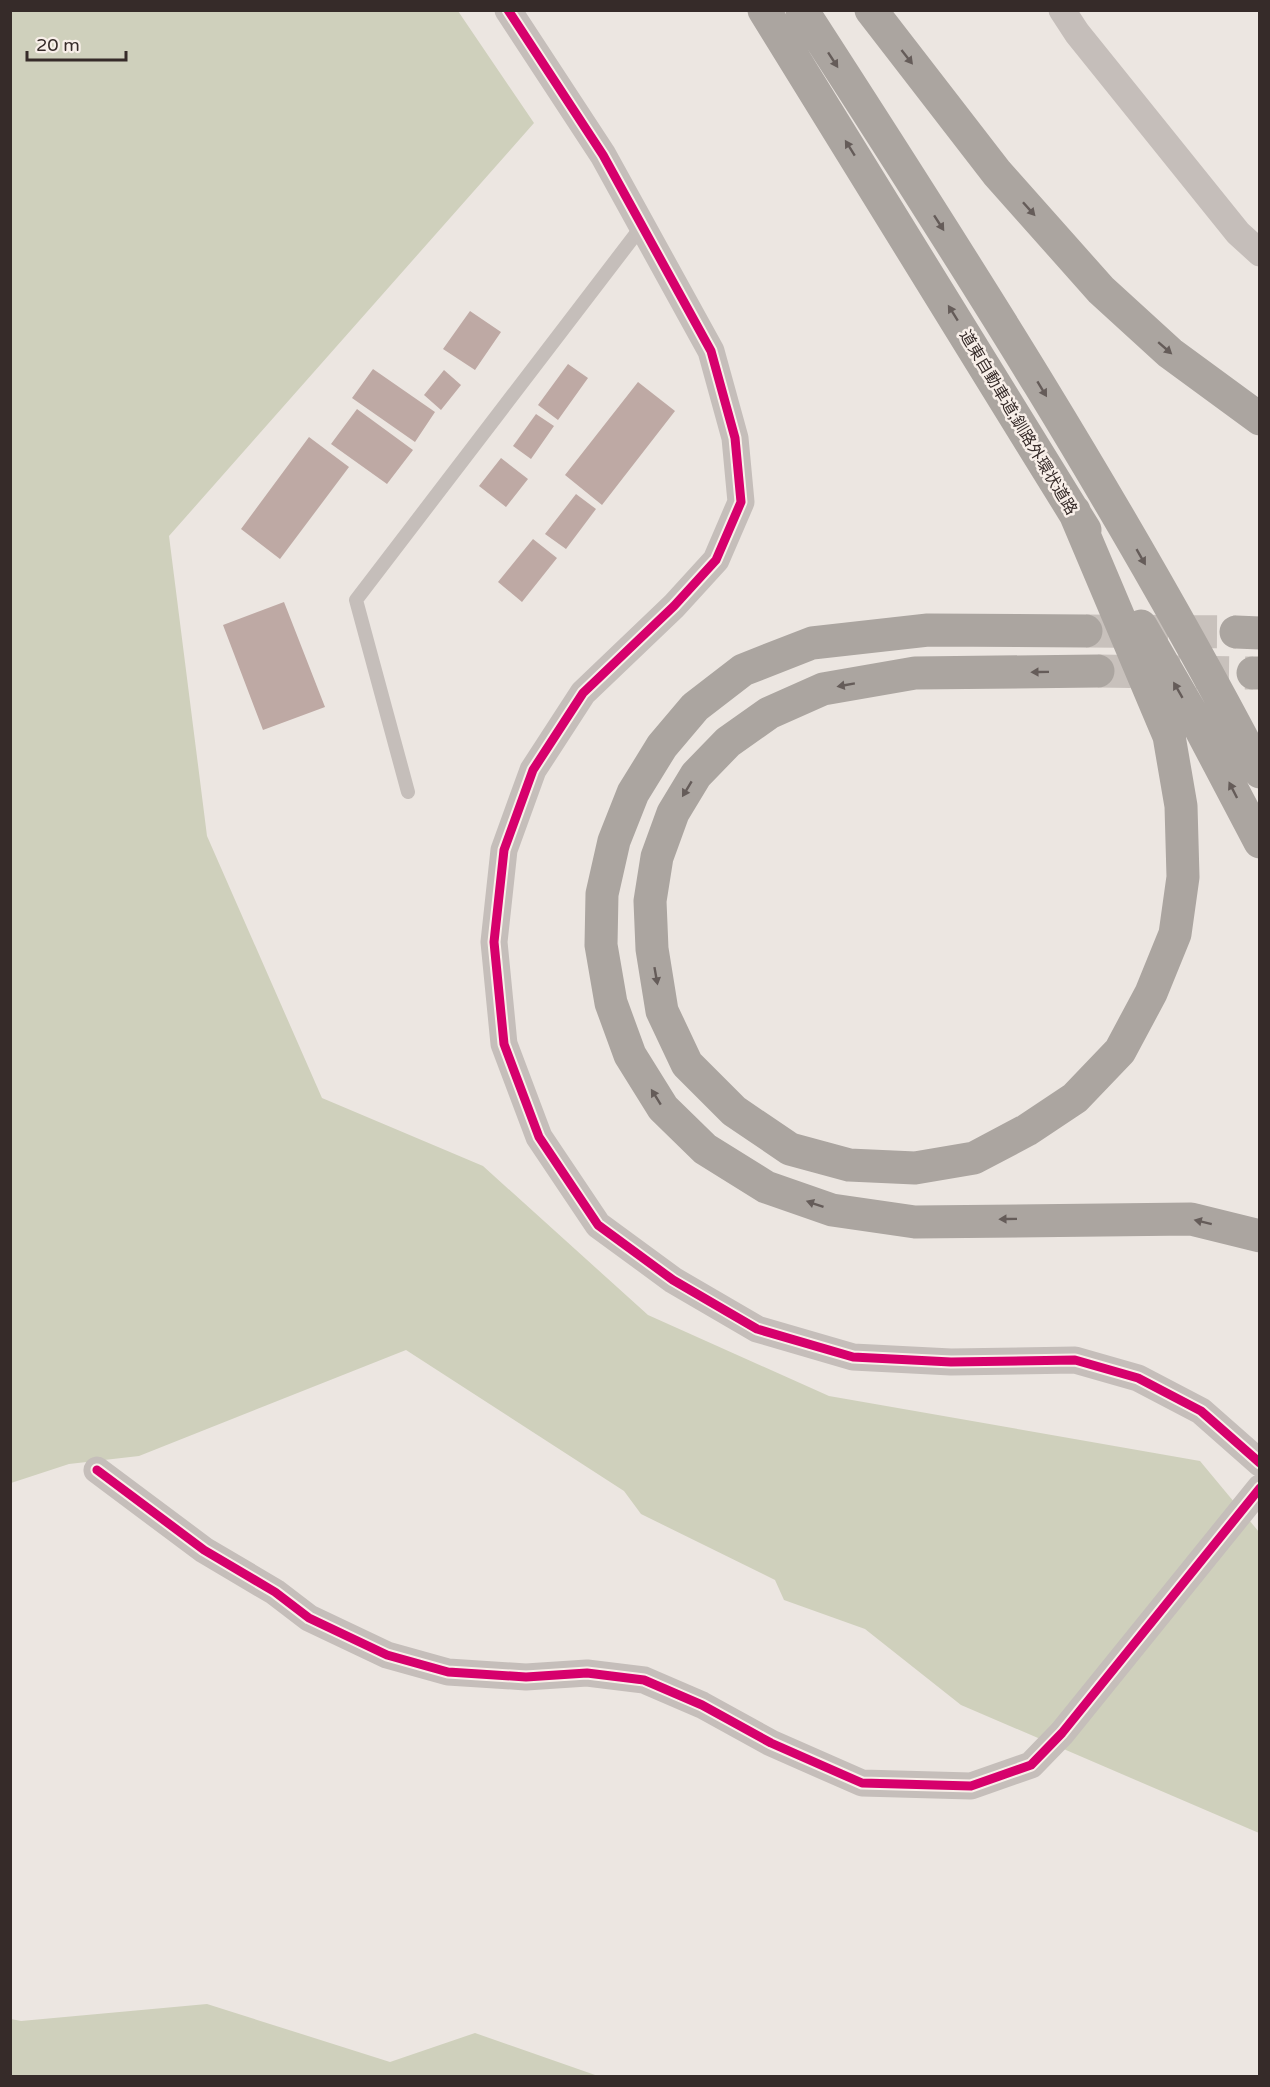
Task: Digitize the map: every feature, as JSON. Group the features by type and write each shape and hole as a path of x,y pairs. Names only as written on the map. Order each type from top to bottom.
{"highway":[{"name":"道東自動車道;釧路外環状道路","path":"764,10 1074,512 1200,728 1260,842"},
{"path":"802,10 974,278 1094,475 1260,772"},
{"path":"871,10 997,174 1101,290 1170,353 1260,419"},
{"path":"1074,512 1169,736 1181,806 1183,877 1175,934 1151,993 1120,1051 1074,1098 1027,1130 975,1158 915,1168 849,1165 790,1149 734,1112 687,1064 662,1011 652,949 650,901 657,857 673,813 696,775 728,742 769,713 823,689 915,673 1098,671"},
{"path":"1086,632 928,630 812,644 743,670 695,707 662,746 633,793 614,842 602,894 601,945 610,1003 630,1055 663,1108 705,1149 766,1187 832,1210 915,1221 1191,1219 1260,1236"}],"street":[{"path":"508,10 603,155 711,351 735,438 741,502 716,560 674,606 583,693 533,770 504,850 494,942 504,1044 539,1137 598,1225 673,1280 757,1329 853,1358 951,1362 1075,1360 1138,1378 1201,1411 1260,1463"},
{"path":"1062,10 1077,33 1238,233 1260,253"},
{"path":"97,1470 204,1550 275,1592 309,1618 387,1655 448,1672 526,1677 587,1673 644,1680 702,1705 771,1743 862,1783 971,1786 1031,1765 1062,1733 1260,1488"}],"lane":[{"path":"408,792 356,600 642,226"}],"green space":[{"path":"10,11 458,11 534,123 169,536 207,836 322,1098 483,1166 648,1315 829,1396 1200,1461 1259,1532 1259,1833 961,1705 865,1629 784,1600 775,1580 641,1514 624,1491 406,1350 139,1456 69,1464 11,1483"},
{"path":"207,2004 390,2062 475,2033 598,2076 11,2076 11,2019 21,2021"}],"building":[{"path":"470,311 501,332 475,370 443,349"},
{"path":"568,364 588,378 558,420 538,405"},
{"path":"373,369 435,412 415,442 352,398"},
{"path":"444,370 461,385 441,410 424,395"},
{"path":"638,382 675,411 602,505 565,475"},
{"path":"357,409 413,450 387,484 331,444"},
{"path":"536,414 554,426 531,459 513,446"},
{"path":"309,437 349,467 280,559 241,529"},
{"path":"501,458 528,479 506,507 479,486"},
{"path":"576,494 596,509 566,549 545,534"},
{"path":"533,539 557,558 522,602 498,582"},
{"path":"284,602 325,707 263,730 223,625"}],"tunnel":[{"path":"1086,631 1236,632"},
{"path":"1098,671 1253,673"}],"cycle path":[{"path":"508,10 603,155 711,351 735,438 741,502 716,560 674,606 583,693 533,770 504,850 494,942 504,1044 539,1137 598,1225 673,1280 757,1329 853,1357 951,1362 1075,1360 1138,1378 1201,1411 1260,1463"},
{"path":"97,1470 204,1550 275,1592 309,1618 387,1655 448,1672 526,1677 587,1673 644,1680 702,1705 771,1743 862,1783 971,1786 1031,1765 1062,1733 1260,1488"}]}
